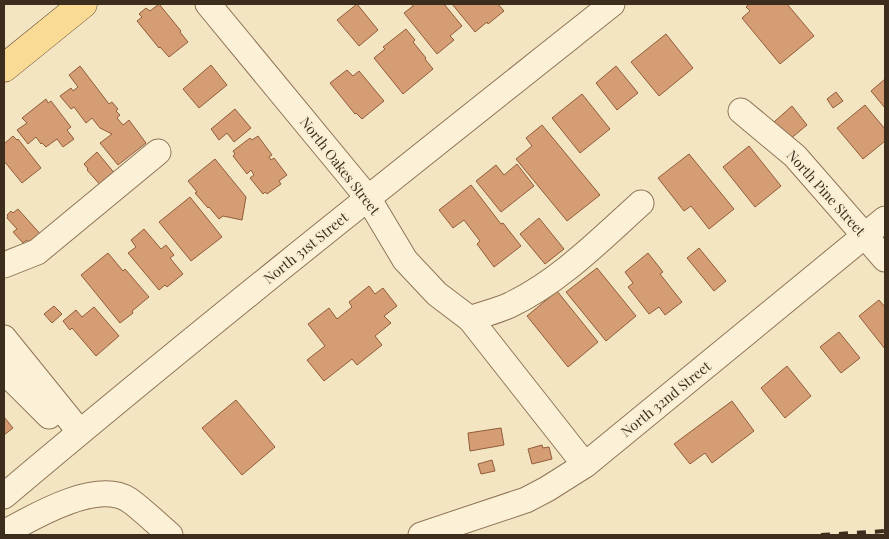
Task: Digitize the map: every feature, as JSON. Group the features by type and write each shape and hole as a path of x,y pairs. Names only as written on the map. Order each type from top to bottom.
{"main road":[{"path":"4,68 83,4"}],"street":[{"name":"North Oakes Street","path":"208,4 368,198 405,260 437,294 470,319 586,465"},
{"name":"North 31st Street","path":"4,496 368,198 612,4"},
{"name":"North Pine Street","path":"741,111 795,156 885,259"},
{"path":"4,265 37,252 158,152"},
{"path":"470,319 509,305 567,269 640,203"},
{"name":"North 32nd Street","path":"421,535 526,500 586,465 885,219"},
{"path":"4,338 75,436"},
{"path":"4,371 48,415 75,436"},
{"path":"4,534 26,521 71,500 96,494 112,494 128,499 170,535"}],"building":[{"path":"159,4 188,42 169,57 137,21 142,17 139,14 146,8 150,11"},
{"path":"357,4 378,30 359,46 337,20"},
{"path":"412,4 444,4 462,26 450,36 454,40 437,54 404,13 413,6"},
{"path":"452,4 498,4 504,11 475,32"},
{"path":"747,4 787,4 814,36 780,64 742,18 750,11 746,7"},
{"path":"406,29 433,69 403,94 374,58 385,49 383,47"},
{"path":"666,34 693,68 659,96 631,62"},
{"path":"211,65 227,85 199,108 183,89"},
{"path":"80,66 109,104 112,102 118,109 116,111 120,115 117,118 123,125 129,120 146,143 118,165 100,143 112,134 100,128 92,118 86,123 74,107 71,109 60,96 71,88 73,91 78,87 69,75"},
{"path":"616,66 638,93 617,110 596,83"},
{"path":"347,70 353,76 359,71 384,101 362,119 355,114 330,83"},
{"path":"885,79 885,108 871,91"},
{"path":"836,92 843,101 833,108 827,99"},
{"path":"582,94 610,129 580,153 552,118"},
{"path":"46,99 48,103 51,101 71,127 67,130 74,139 63,147 57,139 46,147 36,137 28,144 17,130 27,123 22,118"},
{"path":"865,105 885,129 885,141 863,159 837,128"},
{"path":"792,106 807,125 789,140 774,122"},
{"path":"235,109 251,128 234,142 227,133 219,140 211,129"},
{"path":"542,125 600,195 567,221 516,159 532,146 526,138"},
{"path":"13,136 18,139 41,168 22,183 4,161 4,144"},
{"path":"258,136 272,155 269,157 271,160 274,158 287,175 279,181 281,184 267,194 265,192 263,194 250,178 254,175 251,170 247,174 233,156 235,154 233,151 250,138 252,140"},
{"path":"749,146 781,186 755,207 723,167"},
{"path":"97,152 116,175 102,187 84,164"},
{"path":"689,154 734,209 709,229 691,206 684,211 658,178"},
{"path":"215,159 246,197 242,220 223,216 219,219 195,193 197,192 188,181"},
{"path":"517,164 534,186 501,212 476,181 496,165 504,175"},
{"path":"471,185 501,224 503,223 521,246 494,267 477,244 480,241 464,220 453,228 439,210"},
{"path":"190,197 222,237 191,261 159,222"},
{"path":"18,209 42,236 32,246 27,240 23,243 13,232 17,229 7,218 11,211 13,213"},
{"path":"539,218 564,249 545,264 520,234"},
{"path":"144,229 161,249 166,245 174,255 170,258 183,274 167,287 165,285 159,290 128,253 136,247 131,240"},
{"path":"699,248 726,281 714,291 687,258"},
{"path":"108,253 123,271 125,269 149,297 120,323 81,275"},
{"path":"648,253 663,272 660,274 682,302 665,315 659,307 649,314 628,287 633,283 625,272"},
{"path":"597,268 636,316 606,341 566,292"},
{"path":"369,286 375,294 383,288 397,306 384,316 391,323 375,336 382,345 357,365 352,359 324,381 307,360 325,346 308,324 329,308 337,319 352,307 349,302"},
{"path":"557,291 598,342 568,367 527,316"},
{"path":"879,300 885,307 885,349 859,316"},
{"path":"54,306 62,314 52,323 44,314"},
{"path":"94,307 119,336 96,356 72,328 70,330 63,321 76,310 82,317"},
{"path":"839,332 860,358 841,373 820,347"},
{"path":"787,366 811,396 785,418 761,388"},
{"path":"236,400 275,447 242,475 202,428"},
{"path":"732,401 754,431 712,463 705,453 690,464 674,444"},
{"path":"4,417 13,428 4,435"},
{"path":"501,428 504,445 470,451 468,433"},
{"path":"542,445 543,448 549,447 552,459 532,464 528,449"},
{"path":"492,460 495,471 481,474 478,464"}],"railway":[{"path":"821,535 885,531"}]}
